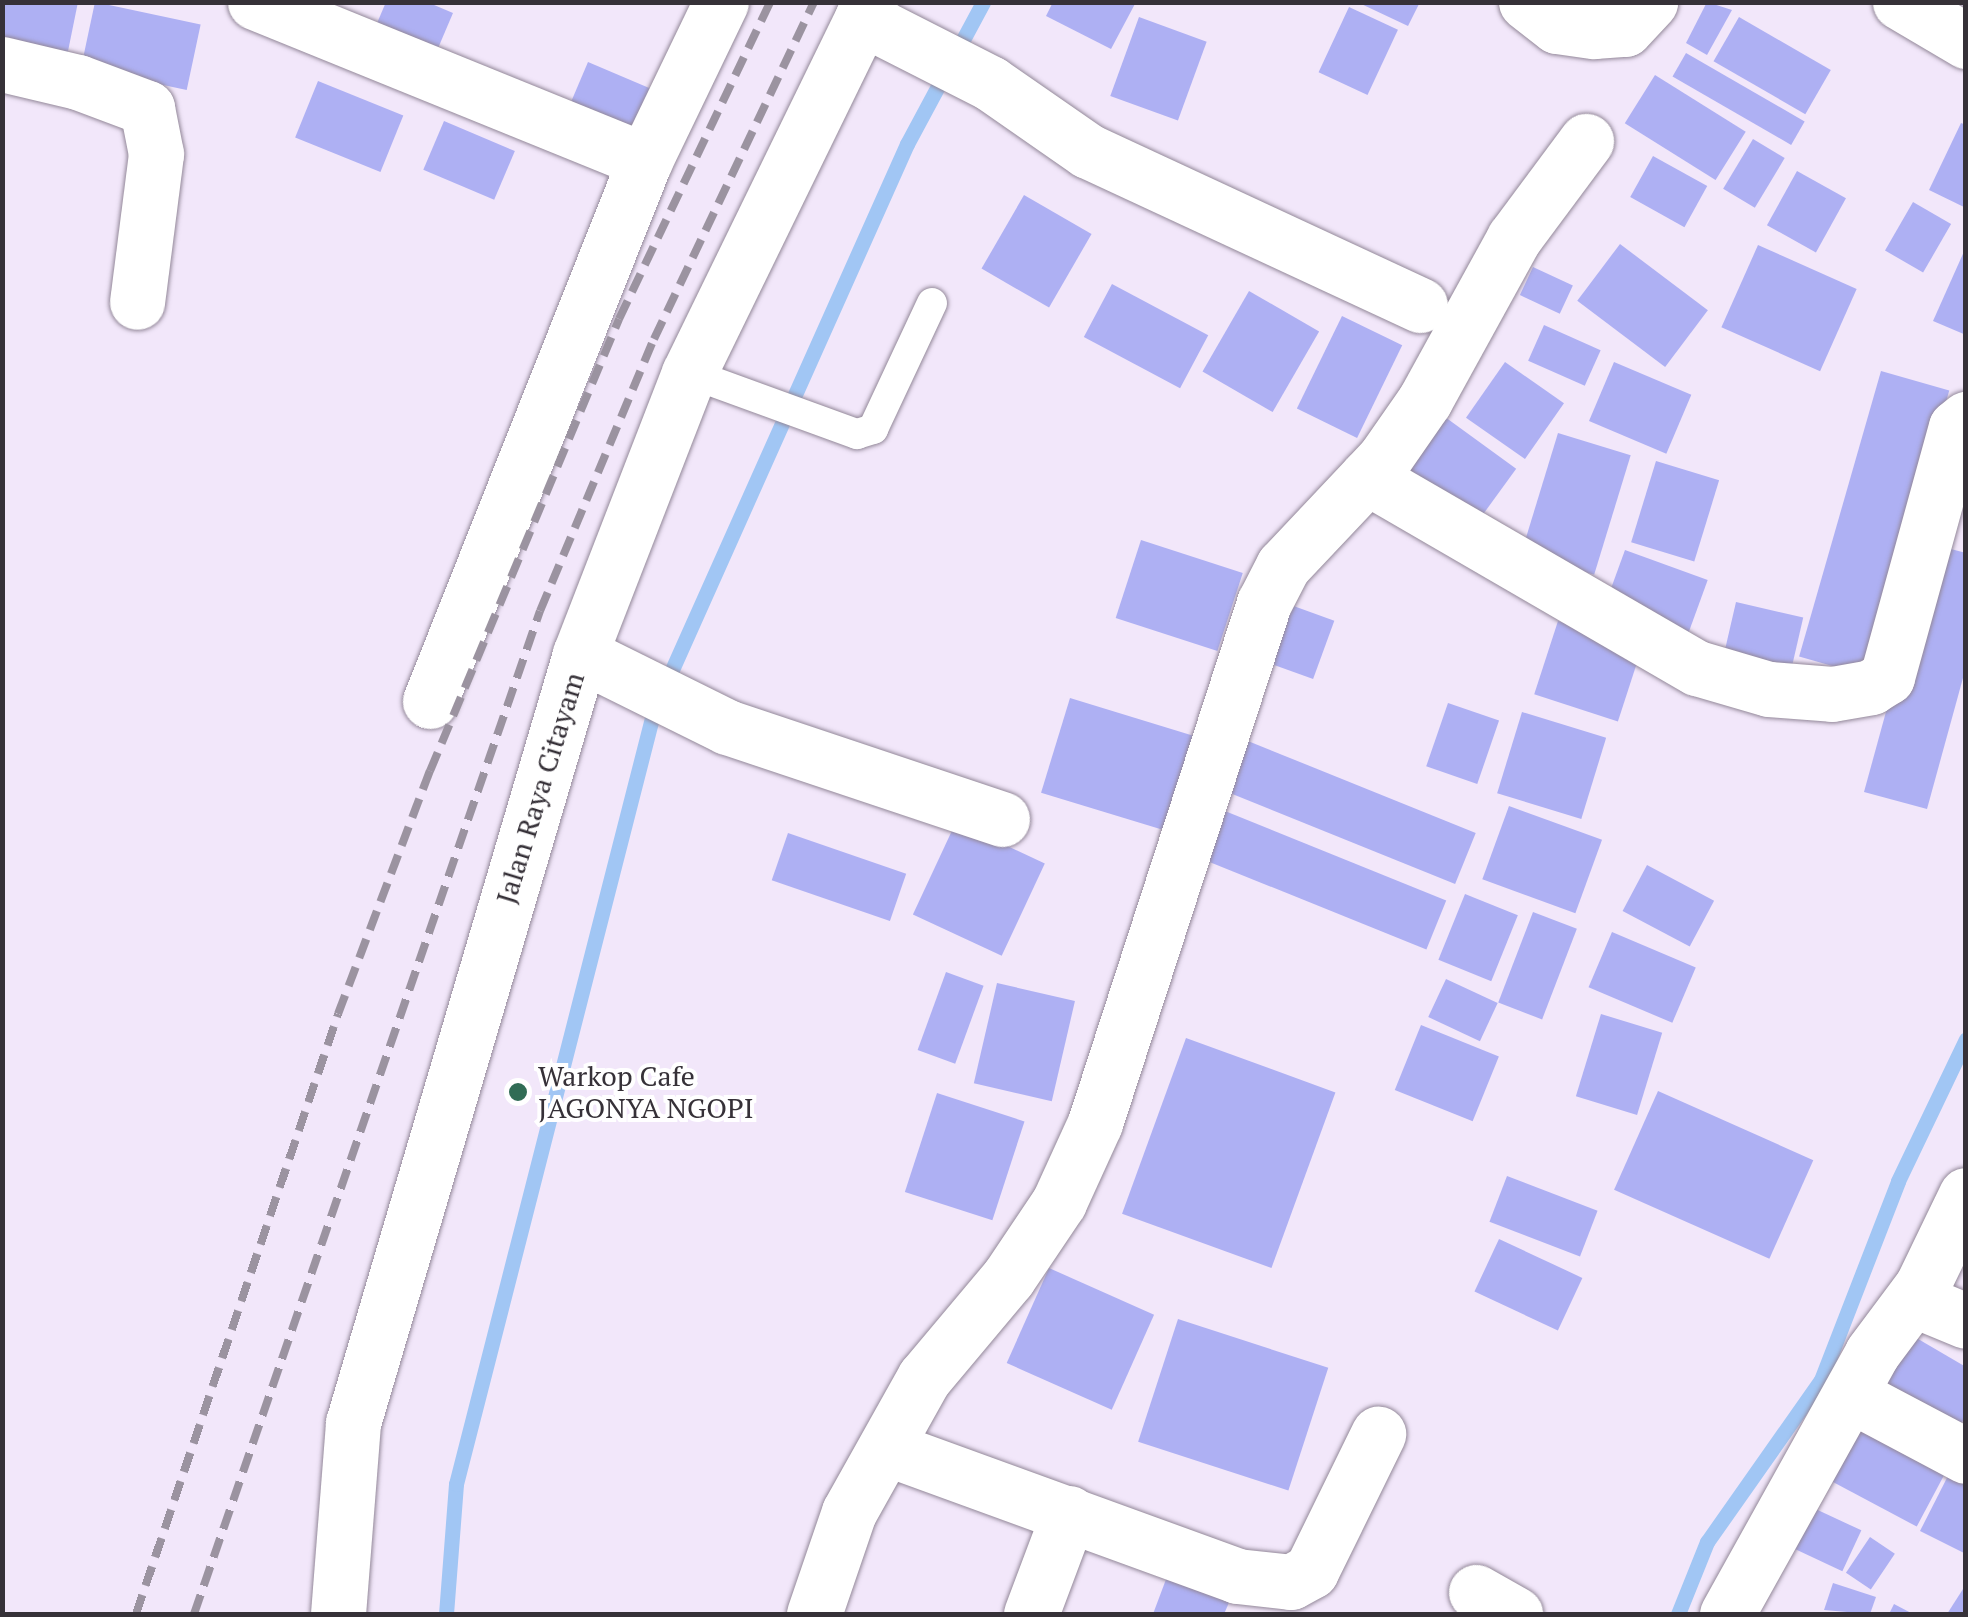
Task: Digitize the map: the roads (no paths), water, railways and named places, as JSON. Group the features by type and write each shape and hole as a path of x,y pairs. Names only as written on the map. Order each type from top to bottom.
{"street":[{"path":"256,2 646,160"},
{"path":"430,701 646,160 721,2"},
{"path":"1526,2 1558,26 1594,31 1625,29 1650,2"},
{"path":"1900,2 1966,41"},
{"path":"876,19 990,83 1088,151 1420,305"},
{"name":"Jalan Raya Citayam","path":"338,1614 362,1390 602,664 689,373 876,19"},
{"path":"2,64 78,82 147,108 156,154 136,302"},
{"path":"814,1614 849,1512 924,1378 1008,1278 1059,1202 1094,1123 1264,603 1312,529 1367,477 1425,400 1514,238 1586,141"},
{"path":"1367,477 1697,668 1769,689 1832,694 1871,688 1887,677 1956,428 1966,419"},
{"path":"602,664 727,727 1002,819"},
{"path":"1727,1614 1851,1394 1913,1299 1966,1195"},
{"path":"1913,1299 1966,1321"},
{"path":"1851,1394 1966,1456"},
{"path":"886,1448 1237,1576 1291,1582 1311,1572 1378,1434"},
{"path":"1031,1614 1070,1513"}],"lane":[{"path":"689,373 825,428 857,434 872,429 932,304"}],"waterway":[{"path":"446,1614 456,1484 654,710 907,144 983,2"},
{"path":"1678,1614 1707,1542 1821,1380 1898,1181 1966,1039"}],"railway":[{"path":"136,1614 338,1014 430,771 619,319 770,2"},
{"path":"194,1614 540,611 654,339 814,2"}],"place":[{"name":"Warkop Cafe JAGONYA NGOPI","path":"518,1092"}]}
